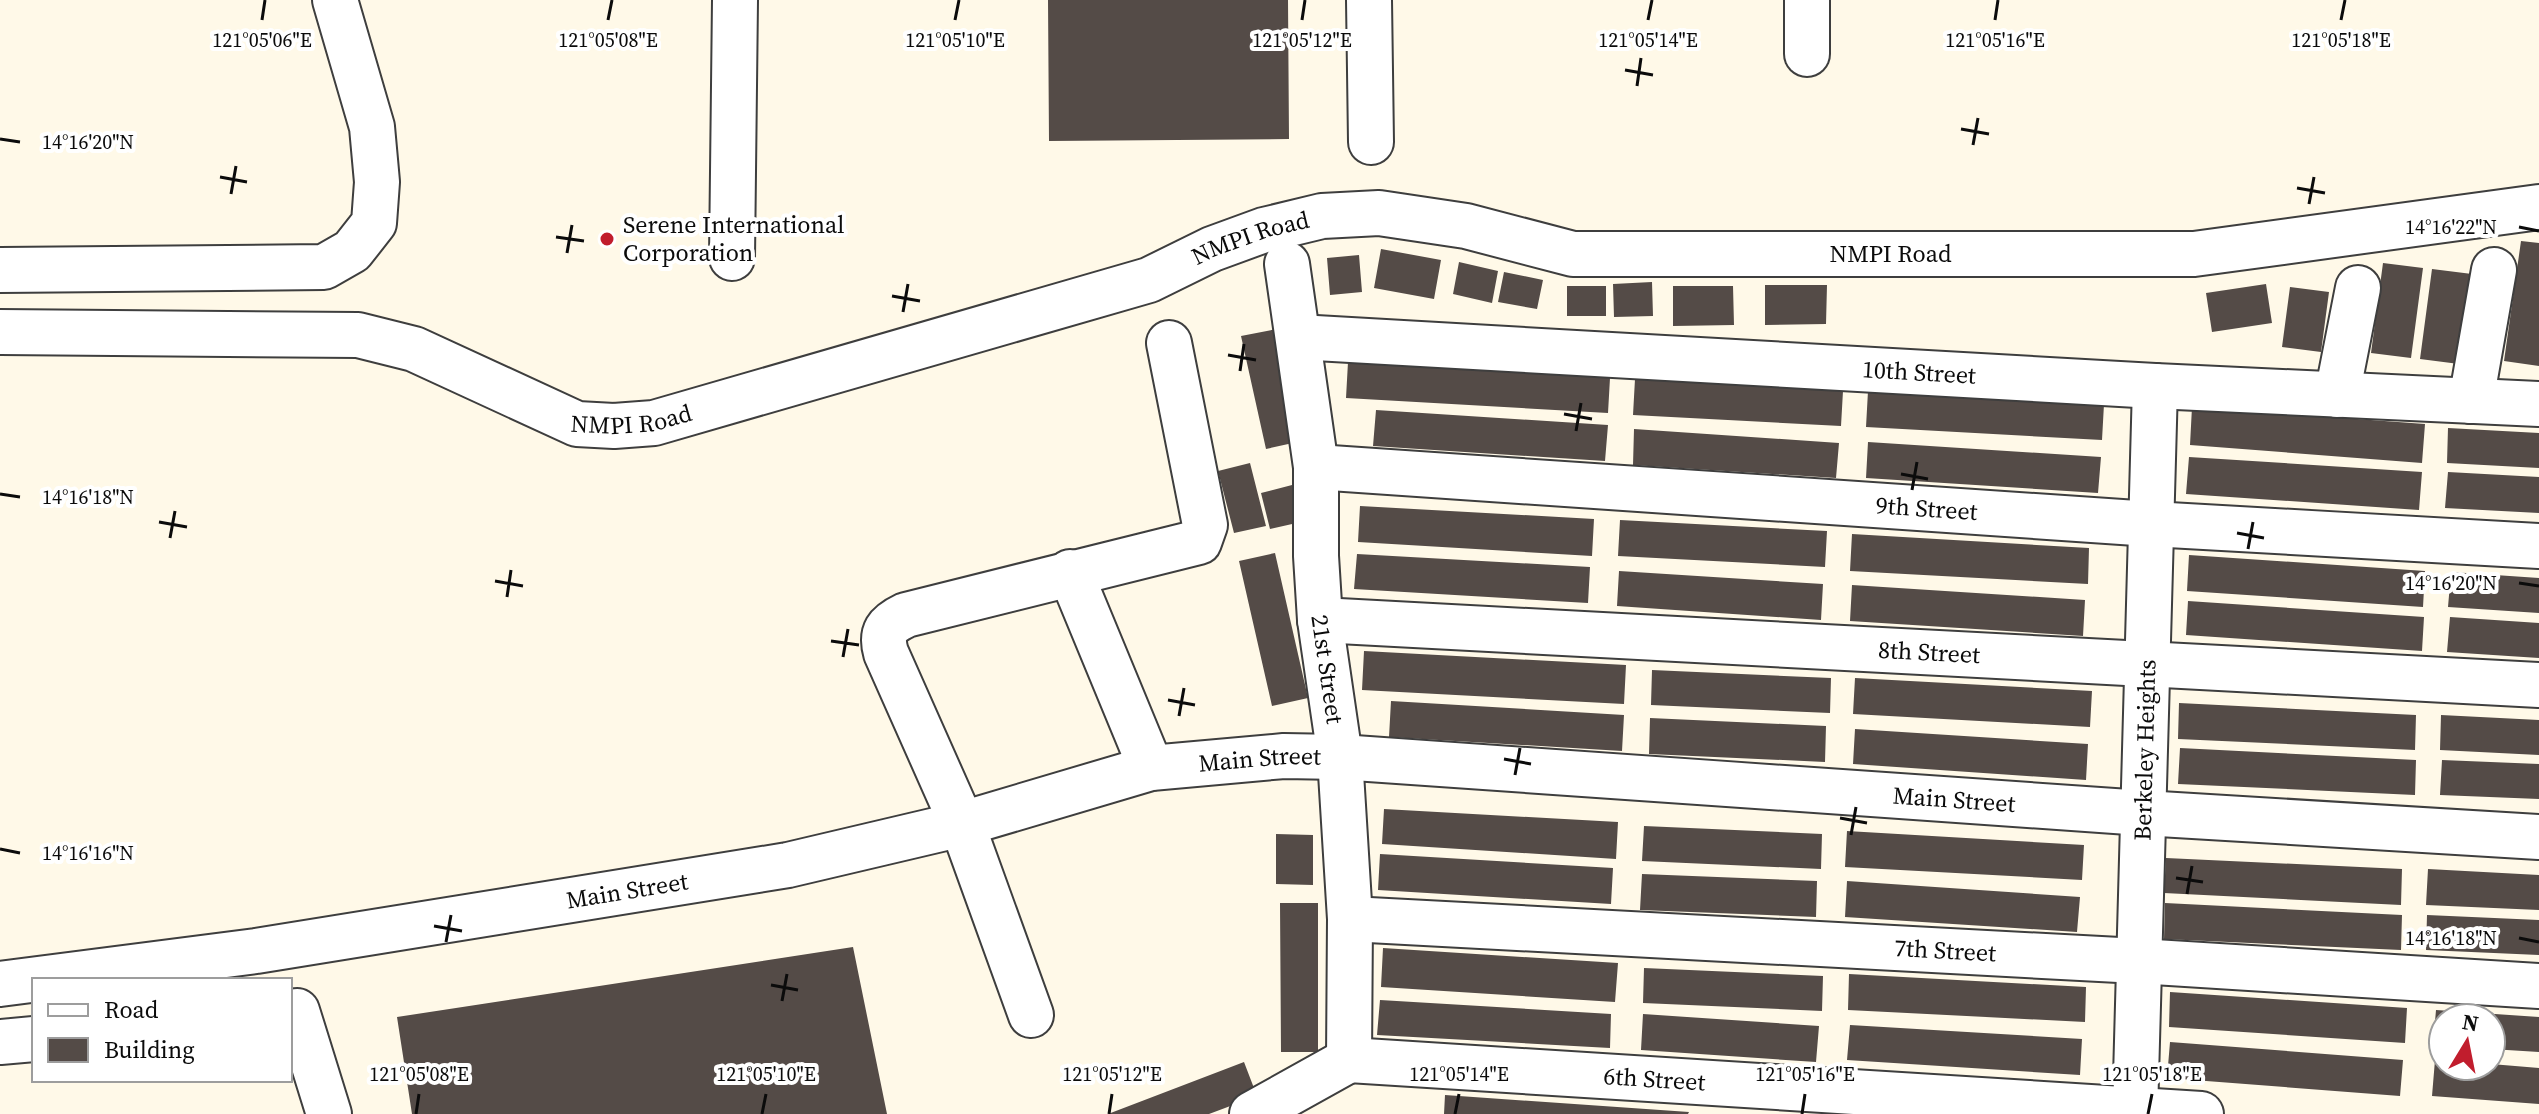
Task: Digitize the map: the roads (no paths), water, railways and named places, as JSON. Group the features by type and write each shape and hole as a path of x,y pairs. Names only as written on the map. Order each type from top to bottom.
{"street":[{"path":"0,270 324,267 352,251 374,223 377,182 372,127 335,0"},
{"path":"732,258 735,0"},
{"path":"1369,0 1371,142"},
{"path":"1807,0 1807,54"},
{"name":"NMPI Road","path":"0,332 358,335 414,349 577,424 614,426 654,423 1149,280 1238,239 1322,216 1379,213 1466,226 1573,254 2194,254 2539,207"},
{"name":"21st Street","path":"1287,264 1316,467 1320,620 1340,757 1350,919 1349,1060"},
{"path":"2471,401 2494,270"},
{"path":"2337,395 2358,288"},
{"name":"10th Street","path":"1298,337 2155,386 2539,404"},
{"path":"1031,1015 962,824 886,653 884,630 890,623 906,615 1199,542 1205,525 1169,343"},
{"name":"Berkeley Heights","path":"2135,1112 2155,386"},
{"name":"9th Street","path":"1316,467 2151,524 2539,546"},
{"path":"1070,572 1151,768"},
{"name":"8th Street","path":"1320,620 2539,685"},
{"name":"Main Street","path":"47,978 256,951 772,867 962,824 1151,768 1284,756 1340,757 2143,813 2539,837"},
{"name":"7th Street","path":"1350,919 2539,986"},
{"name":"Main Street","path":"0,984 32,980"},
{"path":"292,1012 297,1011 329,1114"},
{"path":"0,1042 32,1039"},
{"path":"1252,1114 1349,1060"},
{"name":"6th Street","path":"1349,1060 2201,1114"}],"place":[{"name":"Serene International Corporation","path":"607,239"}]}
